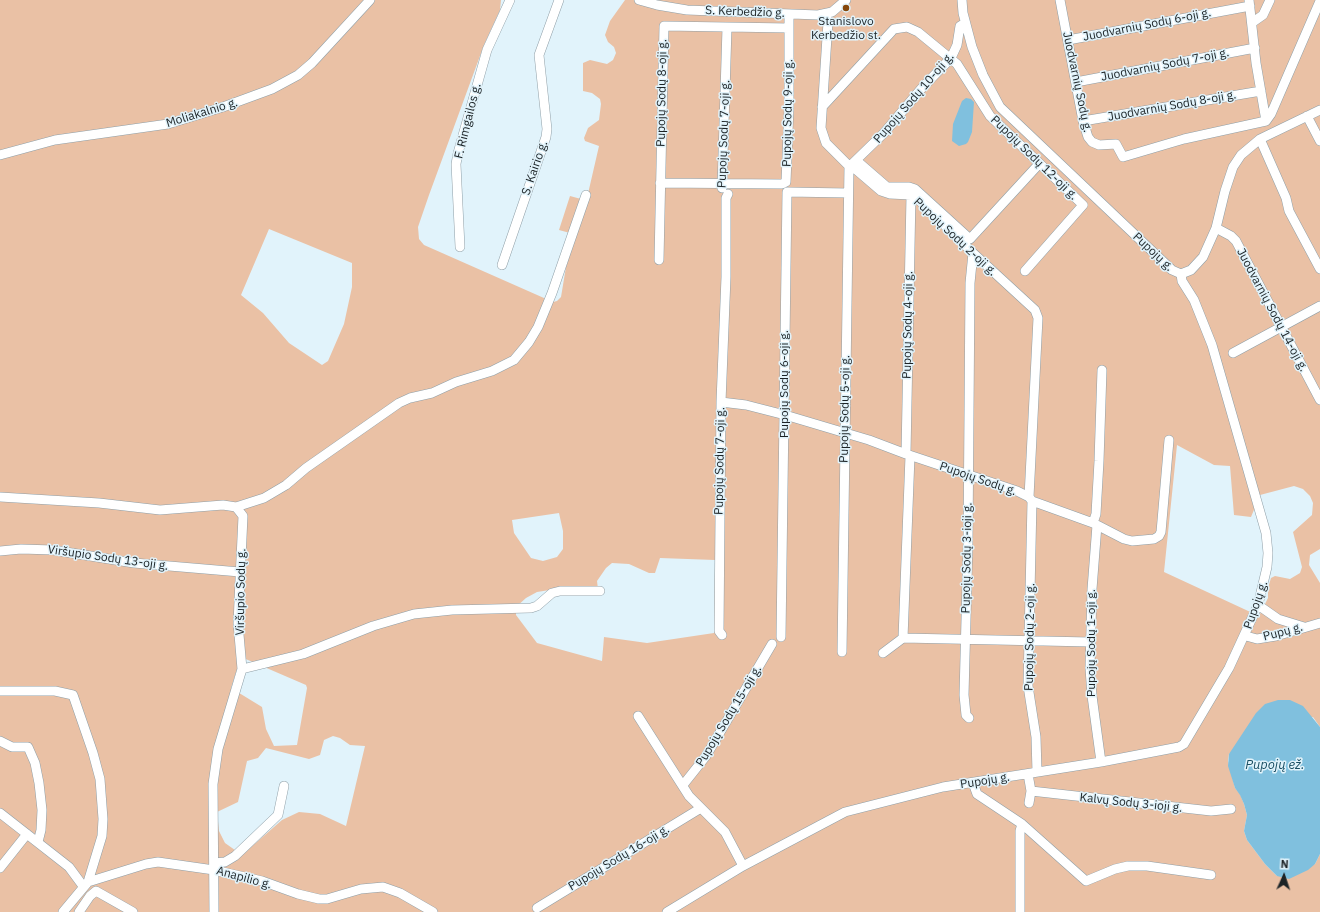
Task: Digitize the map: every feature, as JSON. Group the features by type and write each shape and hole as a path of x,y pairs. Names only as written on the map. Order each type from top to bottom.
{"street":[{"name":"Moliakalnio g.","path":"0,155 55,140 168,124 224,107 272,89 298,75 312,63 370,0"},
{"name":"F. Rimgailos g.","path":"460,247 456,164 458,153 487,50 510,0"},
{"name":"S. Kairio g.","path":"502,265 546,137 547,129 539,56 559,0"},
{"name":"S. Kerbedžio g.","path":"639,0 665,7 687,10 826,14"},
{"path":"826,14 840,7 846,0"},
{"name":"Pupojų g.","path":"667,912 743,866 845,812 942,787 1101,762 1184,744 1224,677 1246,636 1258,605 1267,567 1268,553 1266,533 1212,345 1194,300 1182,281 1181,274 1172,270 1000,107 983,75 965,23 962,0"},
{"name":"Juodvarnių Sodų g.","path":"1060,0 1083,121 1088,137 1092,142 1098,145 1116,144 1123,157 1184,139 1266,121"},
{"path":"1253,22 1263,15 1270,0"},
{"path":"1266,121 1271,114 1320,1"},
{"path":"1249,3 1253,22 1255,48 1266,121"},
{"name":"Juodvarnių Sodų 6-oji g.","path":"1068,40 1249,3"},
{"name":"Pupojų Sodų 9-oji g.","path":"660,183 782,184 786,180 789,14"},
{"name":"Pupojų Sodų 2-oji g.","path":"826,14 828,22 821,128 823,139 853,163 853,167 884,193 911,195 927,207 972,253 1028,303 1038,318 1030,499 1028,686 1036,737 1029,804"},
{"name":"Pupojų Sodų 10-oji g.","path":"853,163 951,58 957,45 960,26 965,23"},
{"name":"Pupojų Sodų 8-oji g.","path":"659,260 664,26 788,28"},
{"name":"Pupojų Sodų 12-oji g.","path":"822,107 894,29 907,27 918,32 951,58 965,74 990,116 1083,205 1025,271"},
{"name":"Pupojų Sodų 7-oji g.","path":"726,286 722,281 722,184 727,28"},
{"name":"Juodvarnių Sodų 7-oji g.","path":"1076,82 1255,48"},
{"name":"Juodvarnių Sodų 8-oji g.","path":"1083,121 1261,91"},
{"path":"1181,274 1191,270 1203,257 1216,228 1233,167 1240,154 1260,139 1320,110"},
{"path":"1307,116 1320,141"},
{"path":"1260,139 1286,198 1289,211 1320,269"},
{"path":"853,163 886,187 909,187 915,189 970,239 1039,164"},
{"name":"Pupojų Sodų 5-oji g.","path":"842,652 848,193 853,163"},
{"name":"Pupojų Sodų 6-oji g.","path":"781,637 787,192 848,193"},
{"name":"Pupojų Sodų 7-oji g.","path":"722,635 719,631 721,402 726,286 726,198 728,194"},
{"path":"0,497 100,503 160,510 223,505 236,508 264,498 286,485 306,468 399,403 410,398 432,393 456,382 492,371 514,360 529,342 538,327 552,293 586,195"},
{"name":"Pupojų Sodų 4-oji g.","path":"903,638 908,455 911,195"},
{"name":"Juodvarnių Sodų 14-oji g.","path":"1216,228 1231,236 1236,241 1320,400"},
{"name":"Pupojų Sodų 3-ioji g.","path":"969,718 966,715 964,695 970,283 972,253"},
{"path":"1233,353 1320,306"},
{"name":"Pupojų Sodų 1-oji g.","path":"1101,762 1092,696 1090,642 1099,468 1102,370"},
{"name":"Pupojų Sodų g.","path":"721,402 746,405 845,432 1030,499 1095,524 1132,541 1148,540 1159,536 1163,525 1169,440"},
{"name":"Viršupio Sodų g.","path":"214,912 213,784 215,762 242,669 238,623 244,521 241,512 236,508"},
{"name":"Viršupio Sodų 13-oji g.","path":"0,551 21,549 53,550 134,563 240,572"},
{"path":"242,669 303,654 372,626 414,614 452,610 531,608 537,606 552,593 560,591 600,592"},
{"path":"1258,605 1278,619 1304,627"},
{"name":"Pupų g.","path":"1246,636 1257,639 1294,632 1320,622"},
{"path":"882,653 903,638 1090,642"},
{"name":"Pupojų Sodų 15-oji g.","path":"683,785 706,756 772,644"},
{"path":"0,691 55,691 74,695 93,753 100,787 102,836 86,884 63,912"},
{"path":"638,716 689,796 725,832 743,866"},
{"path":"1,745 28,747 35,763 42,810 41,830 38,842"},
{"path":"973,783 977,794 1022,824 1086,881 1115,869 1128,866 1147,866 1211,875"},
{"path":"214,866 235,856 278,815 284,786"},
{"name":"Kalvų Sodų 3-ioji g.","path":"1031,791 1211,811 1231,809"},
{"name":"Pupojų Sodų 16-oji g.","path":"537,908 701,808"},
{"path":"0,813 38,842 73,871 86,884"},
{"path":"1020,912 1020,831 1022,824"},
{"path":"0,868 27,834"},
{"name":"Anapilio g.","path":"86,884 153,862 214,866 298,894 319,899 328,899 372,887 392,889 433,912"},
{"path":"79,912 90,896 96,891 133,912"}],"shaded area":[{"path":"0,0 501,0 500,10 484,45 418,227 419,239 424,245 553,302 557,301 561,297 566,267 587,198 599,146 585,141 584,138 588,128 599,120 601,104 600,99 592,93 583,91 583,63 590,60 607,64 613,60 616,53 614,47 608,42 605,35 610,21 625,0 1320,0 1320,549 1310,555 1309,565 1320,583 1320,727 1313,717 1229,754 1228,761 1235,788 1240,794 1247,815 1244,831 1247,840 1265,864 1277,876 1315,864 1320,854 1320,912 0,912","holes":["269,229 352,263 352,287 344,324 328,361 322,365 289,343 263,313 241,295","1177,445 1214,465 1230,466 1234,515 1251,517 1260,495 1294,486 1303,489 1310,496 1313,503 1312,515 1293,532 1302,567 1300,573 1290,579 1275,576 1271,578 1268,588 1268,598 1259,616 1164,572","559,513 563,531 563,549 557,557 543,561 531,558 514,533 512,520","660,558 715,560 714,633 647,643 604,637 602,661 537,643 516,615 516,607 526,598 537,592 556,589 598,589 597,581 606,568 612,563 629,564 649,573 655,573","241,657 306,685 307,688 297,745 274,746 266,729 262,707 231,688","333,736 340,738 350,745 365,746 346,826 320,814 299,812 282,820 242,855 225,843 219,831 217,812 238,802 247,761 258,758 266,748 309,759 320,755 324,740"]},
{"path":"570,196 581,199 570,233 559,230"}],"water":[{"path":"966,98 971,99 974,102 972,132 968,142 959,146 952,141 953,124 962,101"},
{"name":"Pupojų ež.","path":"1278,700 1290,700 1303,706 1320,727 1320,854 1315,864 1308,870 1289,879 1277,876 1265,864 1247,840 1244,831 1247,815 1240,795 1235,788 1228,766 1229,754 1256,713 1265,704"}],"place":[{"name":"Stanislovo Kerbedžio st.","path":"846,8"}]}
